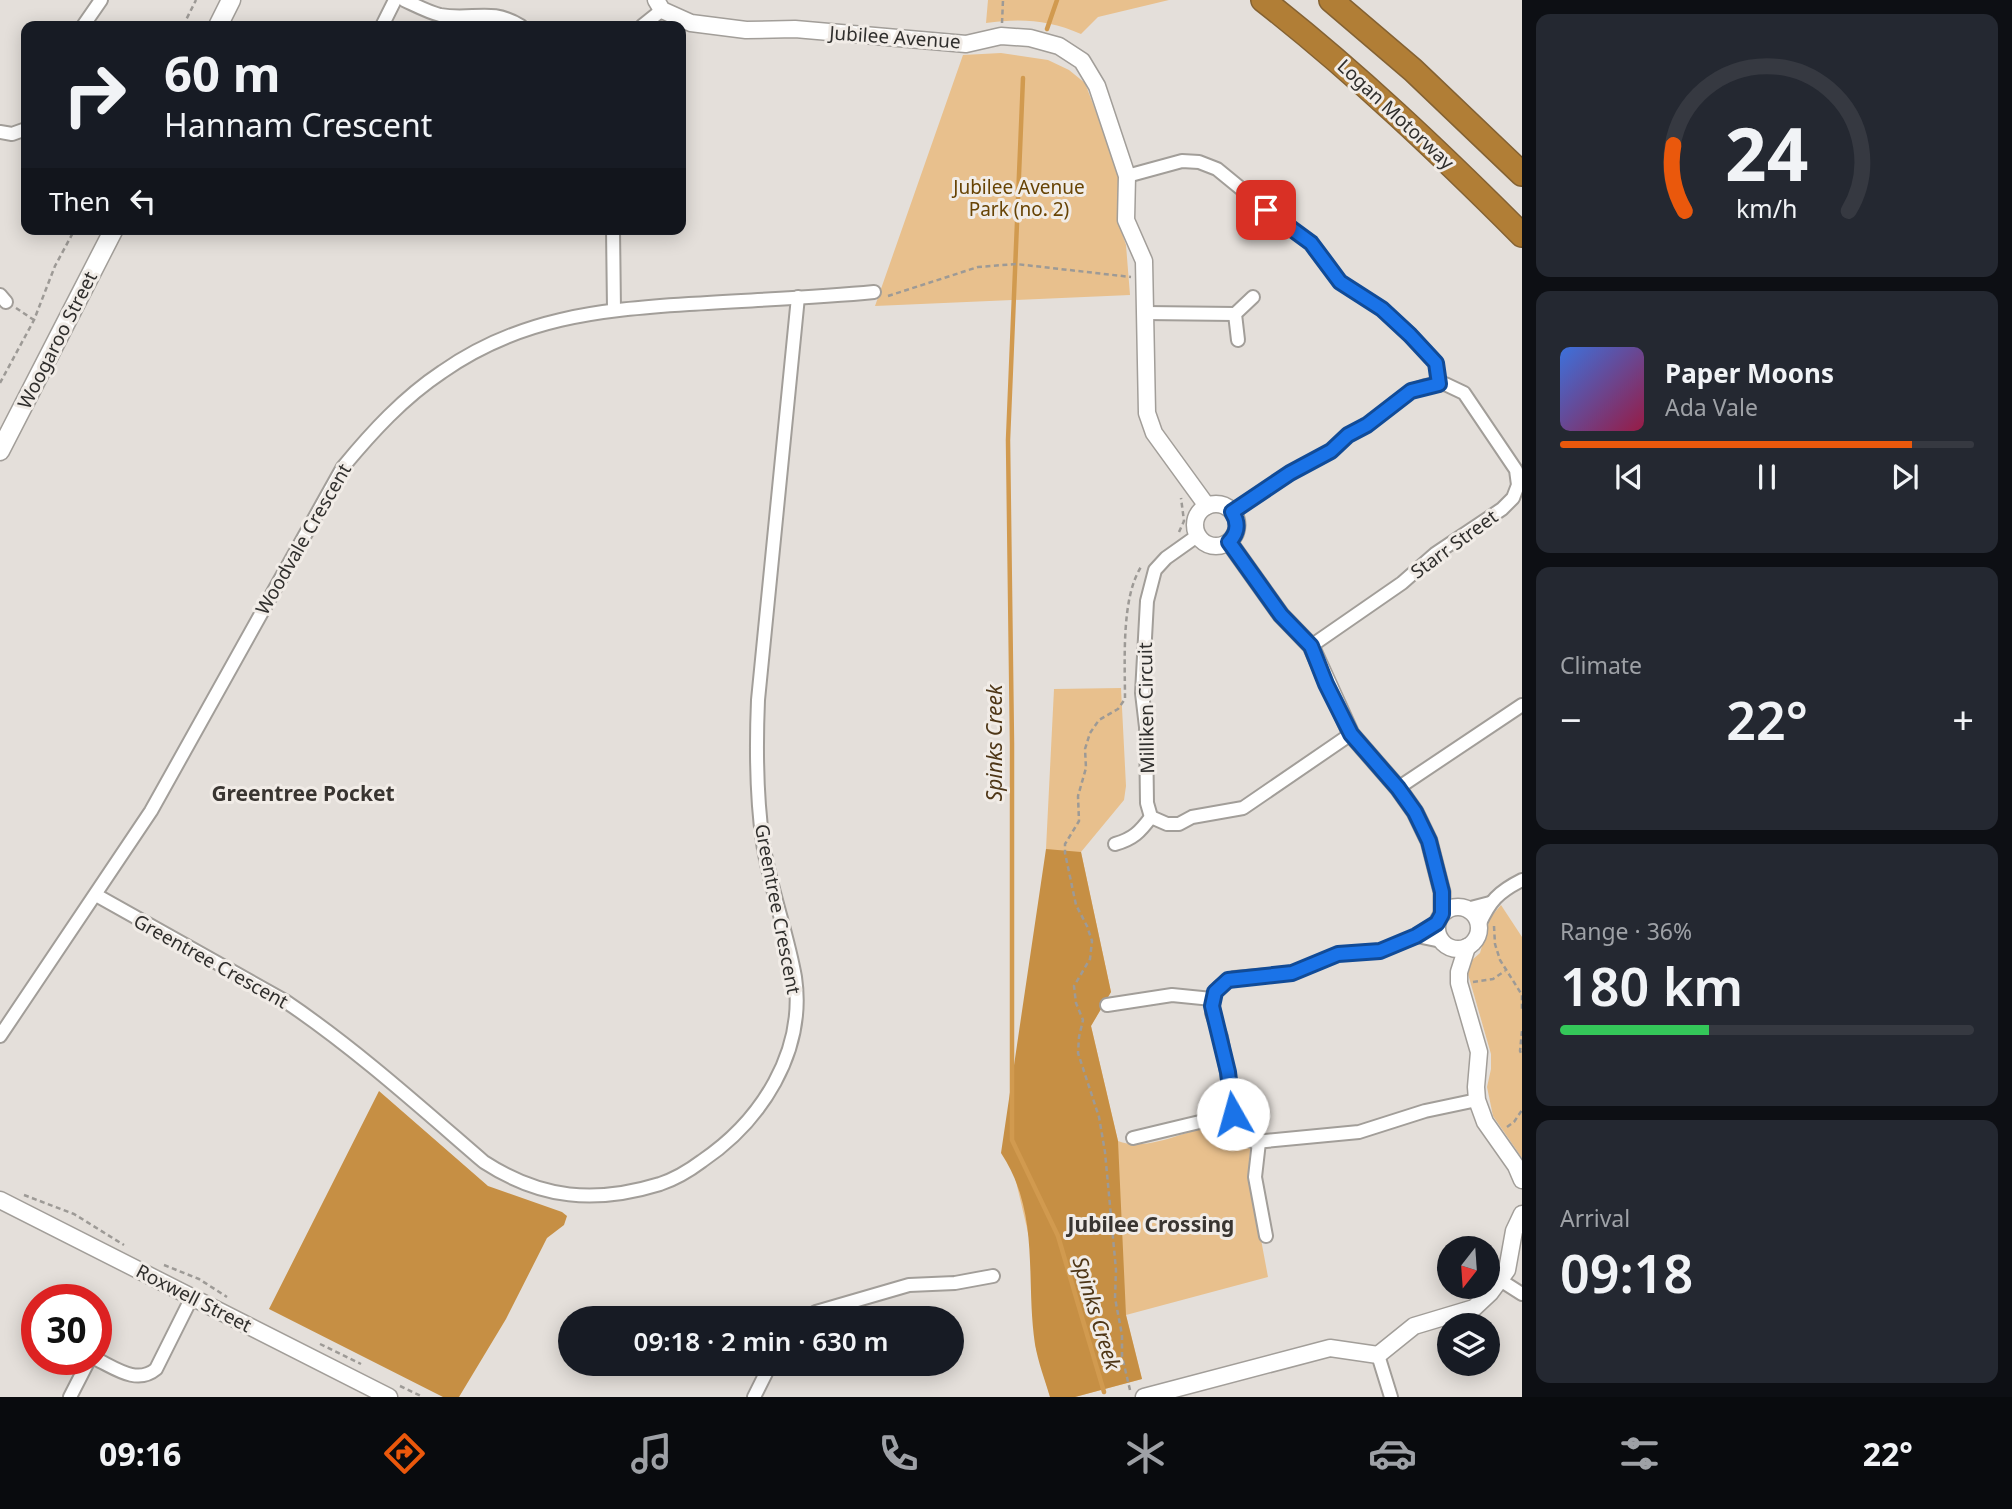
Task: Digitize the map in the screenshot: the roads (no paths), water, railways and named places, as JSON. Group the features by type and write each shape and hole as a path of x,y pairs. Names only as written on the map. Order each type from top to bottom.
{"highway":[{"name":"Logan Motorway","path":"1263,0 1344,66 1412,127 1522,235"},
{"path":"1331,0 1413,70 1522,174"}],"main road":[{"path":"220,21 231,0"},
{"name":"Woogaroo Street","path":"0,451 111,235"}],"street":[{"path":"86,21 101,0"},
{"path":"385,21 396,0"},
{"path":"404,0 439,15 464,17 492,14 512,21"},
{"path":"646,21 659,5"},
{"name":"Jubilee Avenue","path":"659,5 691,23 746,30 795,29 966,44 1001,36 1030,38 1059,46 1082,61 1097,86 1128,176 1126,220 1144,261 1147,413 1153,433 1206,506"},
{"path":"0,132 21,132"},
{"path":"1128,176 1182,161 1199,162 1217,169 1311,243 1340,282 1382,309 1436,363 1439,384 1411,391 1367,425 1348,435 1331,451 1290,473 1232,512"},
{"path":"613,235 614,309"},
{"name":"Woodvale Crescent","path":"0,1035 151,811 342,467 371,433 406,399 443,371 482,348 523,330 568,317 614,309 871,293"},
{"name":"Greentree Crescent","path":"96,895 285,1001 313,1020 346,1044 484,1162 508,1178 537,1189 569,1196 604,1196 667,1182 721,1148 746,1126 780,1075 791,1042 796,1011 795,979 764,845 756,755 758,700 798,297"},
{"path":"1145,313 1236,314 1253,297"},
{"path":"1236,314 1238,340"},
{"name":"Starr Street","path":"1311,646 1402,583 1434,554 1518,500 1516,470 1464,393 1453,386 1439,384"},
{"path":"1220,504 1232,512 1237,524 1229,542 1215,547 1197,536 1194,522 1206,506 1220,504"},
{"name":"Milliken Circuit","path":"1151,817 1147,803 1146,727 1142,693 1150,582 1155,570 1166,558 1197,536"},
{"path":"1229,542 1281,615 1311,646 1351,734 1398,788 1415,812 1429,841 1442,892 1437,932 1459,977 1479,1052 1477,1100 1485,1122 1516,1166 1522,1180"},
{"path":"1398,788 1522,705"},
{"path":"1115,844 1132,840 1151,817 1167,824 1179,824 1211,812 1243,808 1351,734"},
{"path":"1459,977 1467,947 1476,938 1490,903 1501,892 1522,880"},
{"path":"1442,892 1473,913 1479,925"},
{"path":"1477,1100 1425,1111 1359,1132 1259,1142 1247,1140 1240,1135 1233,1114 1228,1072 1221,1037 1212,1013 1212,999 1219,987 1228,980 1292,973 1338,954 1380,951 1416,936 1452,908 1490,903"},
{"path":"1416,936 1467,947"},
{"path":"1107,1005 1144,997 1172,995 1212,999"},
{"path":"1133,1138 1233,1114"},
{"path":"1259,1142 1255,1177 1266,1236"},
{"name":"Roxwell Street","path":"0,1200 192,1297 389,1389"},
{"path":"1522,1214 1514,1231 1507,1270 1500,1280 1522,1294"},
{"path":"837,1306 909,1285 955,1283 993,1276"},
{"path":"112,1367 137,1377 150,1374 156,1369 192,1297"},
{"path":"1144,1397 1330,1348 1378,1355 1414,1326 1474,1308 1484,1299"},
{"path":"1378,1355 1391,1397"},
{"path":"70,1397 81,1375"},
{"path":"754,1397 764,1376"}],"waterway":[{"name":"Spinks Creek","path":"1047,29 1057,0"},
{"name":"Spinks Creek","path":"1023,78 1008,440 1012,743 1012,1140 1058,1236 1104,1392"}],"district":[{"name":"Greentree Pocket","path":"303,793"},
{"name":"Jubilee Crossing","path":"1151,1224"}],"park label":[{"name":"Jubilee Avenue Park (no. 2)","path":"1019,198"}]}
